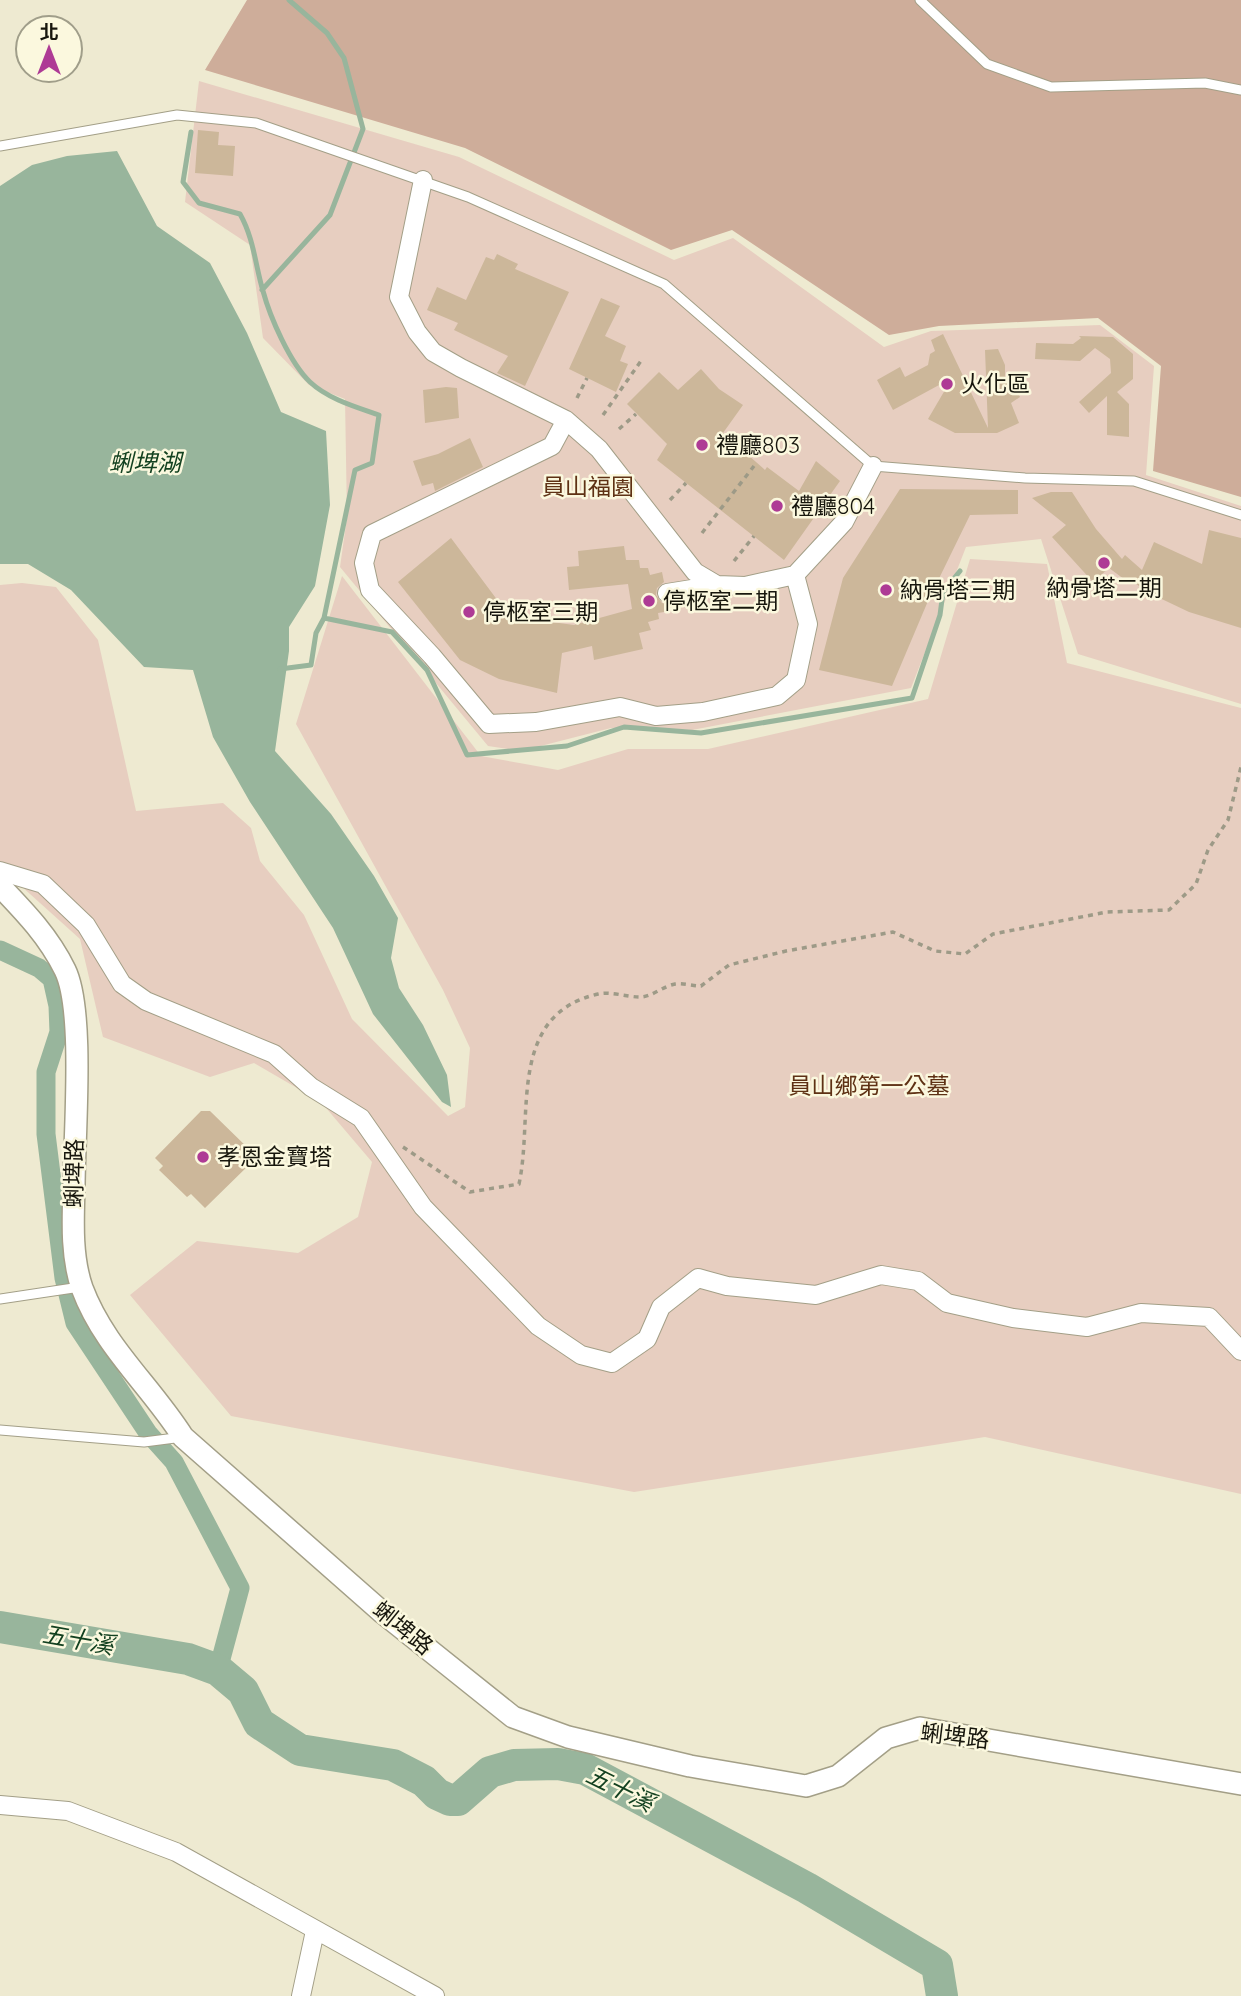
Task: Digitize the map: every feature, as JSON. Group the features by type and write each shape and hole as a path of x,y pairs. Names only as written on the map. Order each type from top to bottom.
{"street":[{"path":"423,180 399,297 417,332 433,352 566,420 599,449 695,572 717,585"},
{"path":"566,420 552,446 372,534 364,563 370,590 432,656 489,724 536,722 620,707 656,716 703,712 777,695 796,680 808,624 794,575"},
{"path":"667,593 717,585 745,586 794,575 844,522 873,466"},
{"path":"0,871 43,884 86,925 122,984 146,1002 274,1054 311,1087 361,1118 423,1207 538,1326 581,1355 612,1363 648,1339 661,1307 698,1278 727,1286 816,1295 881,1275 918,1281 947,1303 1050,1323 1087,1327 1141,1313 1209,1317 1241,1351"},
{"name":"蜊埤路","path":"0,886 40,927 66,972 76,1018 73,1235 82,1287 111,1348 164,1407 183,1437 383,1613 513,1717 568,1737 690,1766 806,1786 838,1776 886,1738 920,1728 1241,1784"},
{"path":"0,1805 68,1811 176,1852 435,1996"},
{"path":"301,1996 315,1931"}],"lane":[{"path":"920,0 987,64 1051,87 1205,83 1241,90"},
{"path":"0,146 177,115 256,123 423,180 664,284 873,466 1025,478 1134,481 1241,515"},
{"path":"0,1299 82,1287"},
{"path":"0,1430 144,1442 183,1437"}],"path":[{"path":"603,415 643,358"},
{"path":"577,398 587,378"},
{"path":"619,429 636,414"},
{"path":"702,533 754,466"},
{"path":"670,500 685,483"},
{"path":"734,561 754,536"},
{"path":"394,1140 470,1192 519,1184 526,1154 528,1069 539,1033 566,1007 599,993 644,998 675,984 701,986 729,965 786,951 893,932 935,951 965,954 993,934 1107,912 1169,910 1196,884 1208,849 1228,820 1241,768"}],"green space":[{"name":"員山福園","path":"199,81 459,157 674,260 733,238 884,347 931,331 1100,325 1154,366 1146,475 1241,506 1241,704 1078,654 1041,539 966,547 911,688 692,730 611,728 521,751 488,746 340,567 347,517 345,399 309,385 263,338 250,245 185,202"},
{"name":"員山鄉第一公墓","path":"970,559 1047,564 1067,663 1241,708 1241,1494 985,1437 634,1492 231,1416 130,1295 197,1241 298,1253 358,1217 372,1162 321,1102 254,1063 210,1077 103,1037 80,939 0,867 0,585 22,583 56,587 98,640 136,811 223,803 251,828 260,861 304,915 352,1019 448,1116 465,1107 470,1048 443,990 296,724 342,576 481,756 558,770 628,749 708,749 928,699"}],"shaded area":[{"path":"247,0 1241,0 1241,497 1153,471 1161,366 1098,318 939,326 889,335 732,230 671,250 465,148 205,70"}],"water":[{"name":"蜊埤湖","path":"117,151 157,226 210,263 247,333 281,412 326,431 330,505 315,586 289,627 289,651 275,751 331,814 374,876 398,918 391,958 399,988 423,1025 447,1075 451,1107 442,1102 373,1014 333,928 250,802 213,737 193,670 144,667 71,590 28,564 0,564 0,186 32,165 67,156"}],"building":[{"path":"198,130 219,132 218,145 235,146 233,176 195,173"},
{"path":"497,254 518,264 515,269 569,292 525,386 497,373 508,356 454,330 458,323 427,310 437,287 466,300 486,257 494,260"},
{"path":"601,298 620,306 605,336 626,346 620,361 628,364 616,392 569,369"},
{"name":"火化區","path":"943,334 988,428 985,350 998,349 1005,365 1005,380 1012,379 1020,397 1011,403 1019,423 997,433 955,433 928,419 952,378 893,410 877,380 900,367 905,377 928,365 930,354 935,351 931,340"},
{"path":"1079,336 1113,337 1133,354 1133,379 1117,392 1129,404 1129,437 1107,435 1107,396 1089,413 1079,402 1111,373 1110,359 1095,348 1080,361 1035,359 1036,343 1073,344 1081,338"},
{"path":"701,369 719,389 743,405 723,433 765,470 767,467 799,491 816,461 840,481 784,560 657,460 667,444 627,404 659,372 678,390"},
{"path":"457,388 459,418 425,423 423,390"},
{"path":"470,438 483,467 435,491 433,483 422,486 413,461 438,454"},
{"name":"納骨塔三期","path":"900,489 1018,490 1018,514 970,515 928,601 892,686 819,670 843,578"},
{"name":"納骨塔二期","path":"1051,492 1072,492 1096,529 1122,559 1125,555 1142,570 1154,542 1202,564 1209,530 1241,538 1241,628 1189,612 1147,592 1131,580 1128,582 1109,568 1093,582 1052,537 1066,525 1032,498"},
{"name":"停柩室三期","path":"451,538 501,605 529,619 574,625 632,609 628,584 569,590 567,567 579,566 578,551 624,546 626,560 639,560 640,568 648,568 650,575 662,572 664,582 657,588 656,595 662,603 669,604 670,611 658,613 659,619 648,622 651,630 639,633 643,649 594,660 592,646 562,653 557,693 499,679 460,660 398,582"},
{"name":"孝恩金寶塔","path":"201,1111 210,1111 252,1152 252,1162 205,1208 191,1194 187,1197 159,1170 163,1166 155,1158"}],"waterway":[{"path":"262,290 330,215 363,129 344,58 327,33 289,0"},
{"path":"191,132 183,182 199,203 240,214 251,242 270,314 295,363 310,382 325,393 379,415 372,463 355,470 324,618 316,633 311,665 280,669"},
{"path":"324,618 392,632 427,670 467,755 567,746 624,727 701,733 912,698 940,615 943,592 960,571"},
{"path":"0,950 39,968 52,979 58,1006 59,1032 46,1072 46,1134 64,1278 75,1323 148,1433 174,1462 240,1588 218,1670"},
{"name":"五十溪","path":"0,1627 188,1659 218,1670 243,1691 259,1723 300,1750 393,1765 424,1781 437,1794 450,1800 458,1800 490,1772 514,1765 558,1764 585,1769 807,1888 937,1965 942,1996"}],"place":[{"name":"火化區","path":"947,384"},
{"name":"禮廳803","path":"702,445"},
{"name":"禮廳804","path":"777,506"},
{"name":"納骨塔二期","path":"1104,563"},
{"name":"納骨塔三期","path":"886,590"},
{"name":"停柩室二期","path":"649,601"},
{"name":"停柩室三期","path":"469,612"},
{"name":"孝恩金寶塔","path":"203,1157"}]}
